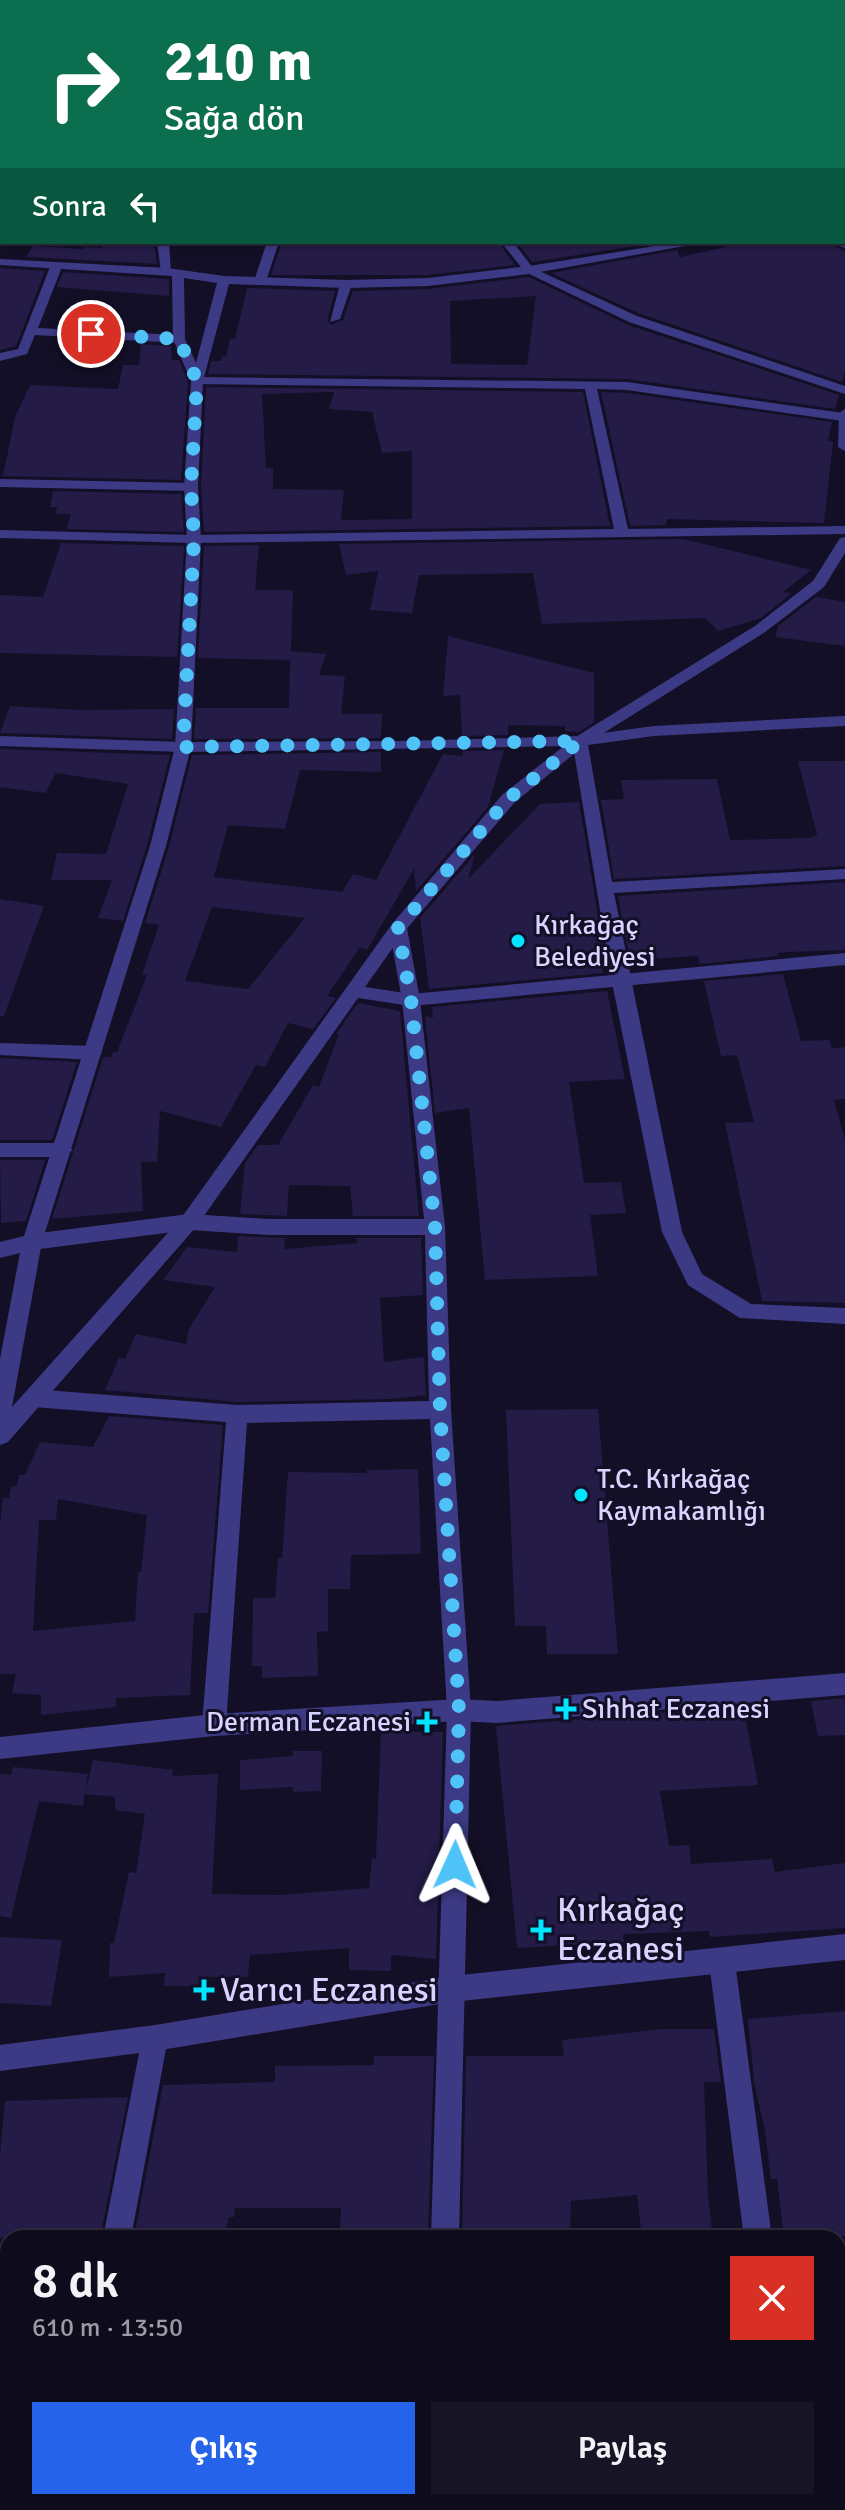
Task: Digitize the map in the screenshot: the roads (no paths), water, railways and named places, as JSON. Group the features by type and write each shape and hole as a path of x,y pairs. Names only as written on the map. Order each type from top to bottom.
{"street":[{"path":"164,244 173,273 179,339 197,381"},
{"path":"260,281 272,244"},
{"path":"509,244 529,270 633,319 845,390"},
{"path":"0,262 173,273 224,280 346,284 428,282 529,270 689,244"},
{"path":"0,357 23,351 56,267"},
{"path":"0,1416 32,1242 158,846 183,747 194,539 191,487 197,381 224,280"},
{"path":"334,319 346,284"},
{"path":"32,331 179,339"},
{"path":"197,381 590,385 693,394 844,415 845,447"},
{"path":"590,385 622,534"},
{"path":"0,483 191,487"},
{"path":"0,534 194,539 845,530"},
{"path":"0,1436 189,1222 398,928 508,799 580,741 760,629 819,584 845,541"},
{"path":"0,741 183,747 580,741 654,731 845,721"},
{"path":"580,741 621,982 672,1232 695,1279 747,1312 845,1316"},
{"path":"605,888 845,874"},
{"path":"398,928 411,1000 435,1227 440,1410 459,1710 445,2230"},
{"path":"352,991 411,1000 845,959"},
{"path":"0,1049 93,1053"},
{"path":"0,1150 63,1150"},
{"path":"0,1250 32,1242 189,1222 269,1227 435,1227"},
{"path":"33,1398 237,1414 440,1410"},
{"path":"214,1725 237,1414"},
{"path":"0,1748 214,1725 459,1710 497,1712 845,1684"},
{"path":"0,2058 155,2038 452,1989 845,1947"},
{"path":"722,1962 757,2230"},
{"path":"119,2230 155,2038"}],"place":[{"name":"Kırkağaç Belediyesi","path":"518,941"},
{"name":"T.C. Kırkağaç Kaymakamlığı","path":"581,1495"},
{"name":"Sıhhat Eczanesi","path":"566,1709"},
{"name":"Derman Eczanesi","path":"427,1722"},
{"name":"Kırkağaç Eczanesi","path":"541,1930"},
{"name":"Varıcı Eczanesi","path":"204,1990"}]}
